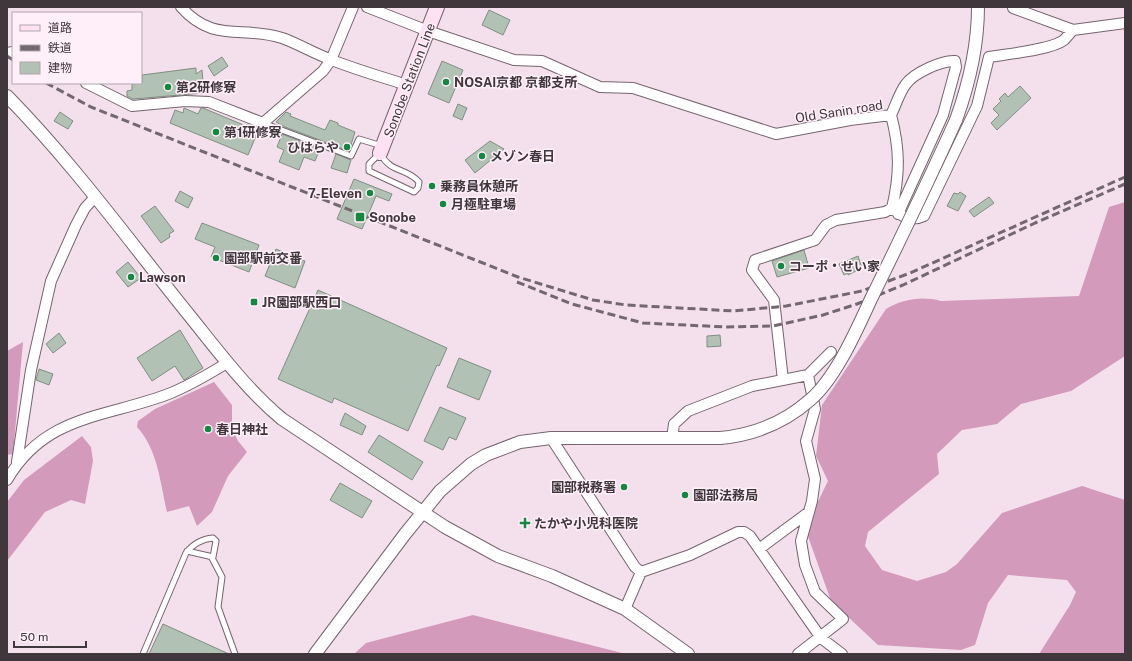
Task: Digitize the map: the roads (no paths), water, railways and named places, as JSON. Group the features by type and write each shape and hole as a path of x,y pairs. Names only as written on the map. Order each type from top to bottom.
{"main road":[{"name":"Sonobe Station Line","path":"381,150 437,7"}],"street":[{"path":"181,7 188,16 201,25 221,31 282,38 331,60 407,85"},
{"path":"88,84 132,106 185,101 209,102 263,123 323,71 331,60 354,7"},
{"name":"Old Sanin road","path":"367,7 428,31 514,60 542,61 600,87 633,88 776,134 850,120 891,115 898,148 899,167 895,211"},
{"path":"314,654 422,513 451,480 486,455 520,442 551,438 672,439 738,436 773,425 812,399 829,378 860,323 956,120 970,75 978,30 978,7"},
{"path":"1013,8 1072,30 1125,22"},
{"path":"783,380 774,300 752,270 755,260 815,240 826,225 836,220 895,211 907,219 918,219 924,216 977,106 989,57 1058,44 1064,40 1072,30"},
{"path":"891,115 900,94 909,80 930,67 944,62 955,61 956,68 943,115 895,211"},
{"path":"8,101 32,122 227,363 263,403 282,419 422,513 498,556 552,576 625,609 688,654"},
{"path":"17,462 30,370 51,282 76,225 86,208 95,198"},
{"path":"672,439 674,424 688,411 752,386 808,375 831,352"},
{"path":"7,480 17,462 34,447 72,423 171,393 227,363"},
{"path":"798,654 821,638 843,619 815,592 805,565 801,541 809,512 814,479 806,441 815,409 808,375"},
{"path":"551,438 635,567 641,572"},
{"path":"759,549 809,512"},
{"path":"625,609 641,572 690,555 738,532 744,532 750,536 821,638 842,654"}],"lane":[{"path":"263,123 351,156 359,139 381,150 386,164 415,177 419,182 418,188 414,192 369,171 369,164 381,150"},
{"path":"142,654 187,551 196,543 213,538 216,544 212,558 222,577 218,607 235,654"},
{"path":"187,551 212,558"}],"railway":[{"path":"7,56 12,59"},
{"path":"48,84 91,107 518,277 593,300 626,305 734,311 786,306 862,291 910,273 1125,177"},
{"path":"517,282 572,304 643,323 726,327 773,326 823,315 857,304 903,285 1035,223 1125,184"}],"place":[{"name":"NOSAI京都 京都支所","path":"446,82"},
{"name":"第2研修寮","path":"168,87"},
{"name":"第1研修寮","path":"216,132"},
{"name":"ひはらや","path":"347,147"},
{"name":"メゾン春日","path":"482,156"},
{"name":"乗務員休憩所","path":"432,186"},
{"name":"7-Eleven","path":"370,193"},
{"name":"月極駐車場","path":"443,204"},
{"name":"Sonobe","path":"360,217"},
{"name":"園部駅前交番","path":"216,258"},
{"name":"コーポ・せい家","path":"781,266"},
{"name":"Lawson","path":"131,277"},
{"name":"JR園部駅西口","path":"254,302"},
{"name":"春日神社","path":"208,429"},
{"name":"園部税務署","path":"624,487"},
{"name":"園部法務局","path":"685,495"},
{"name":"たかや小児科医院","path":"525,523"}]}
